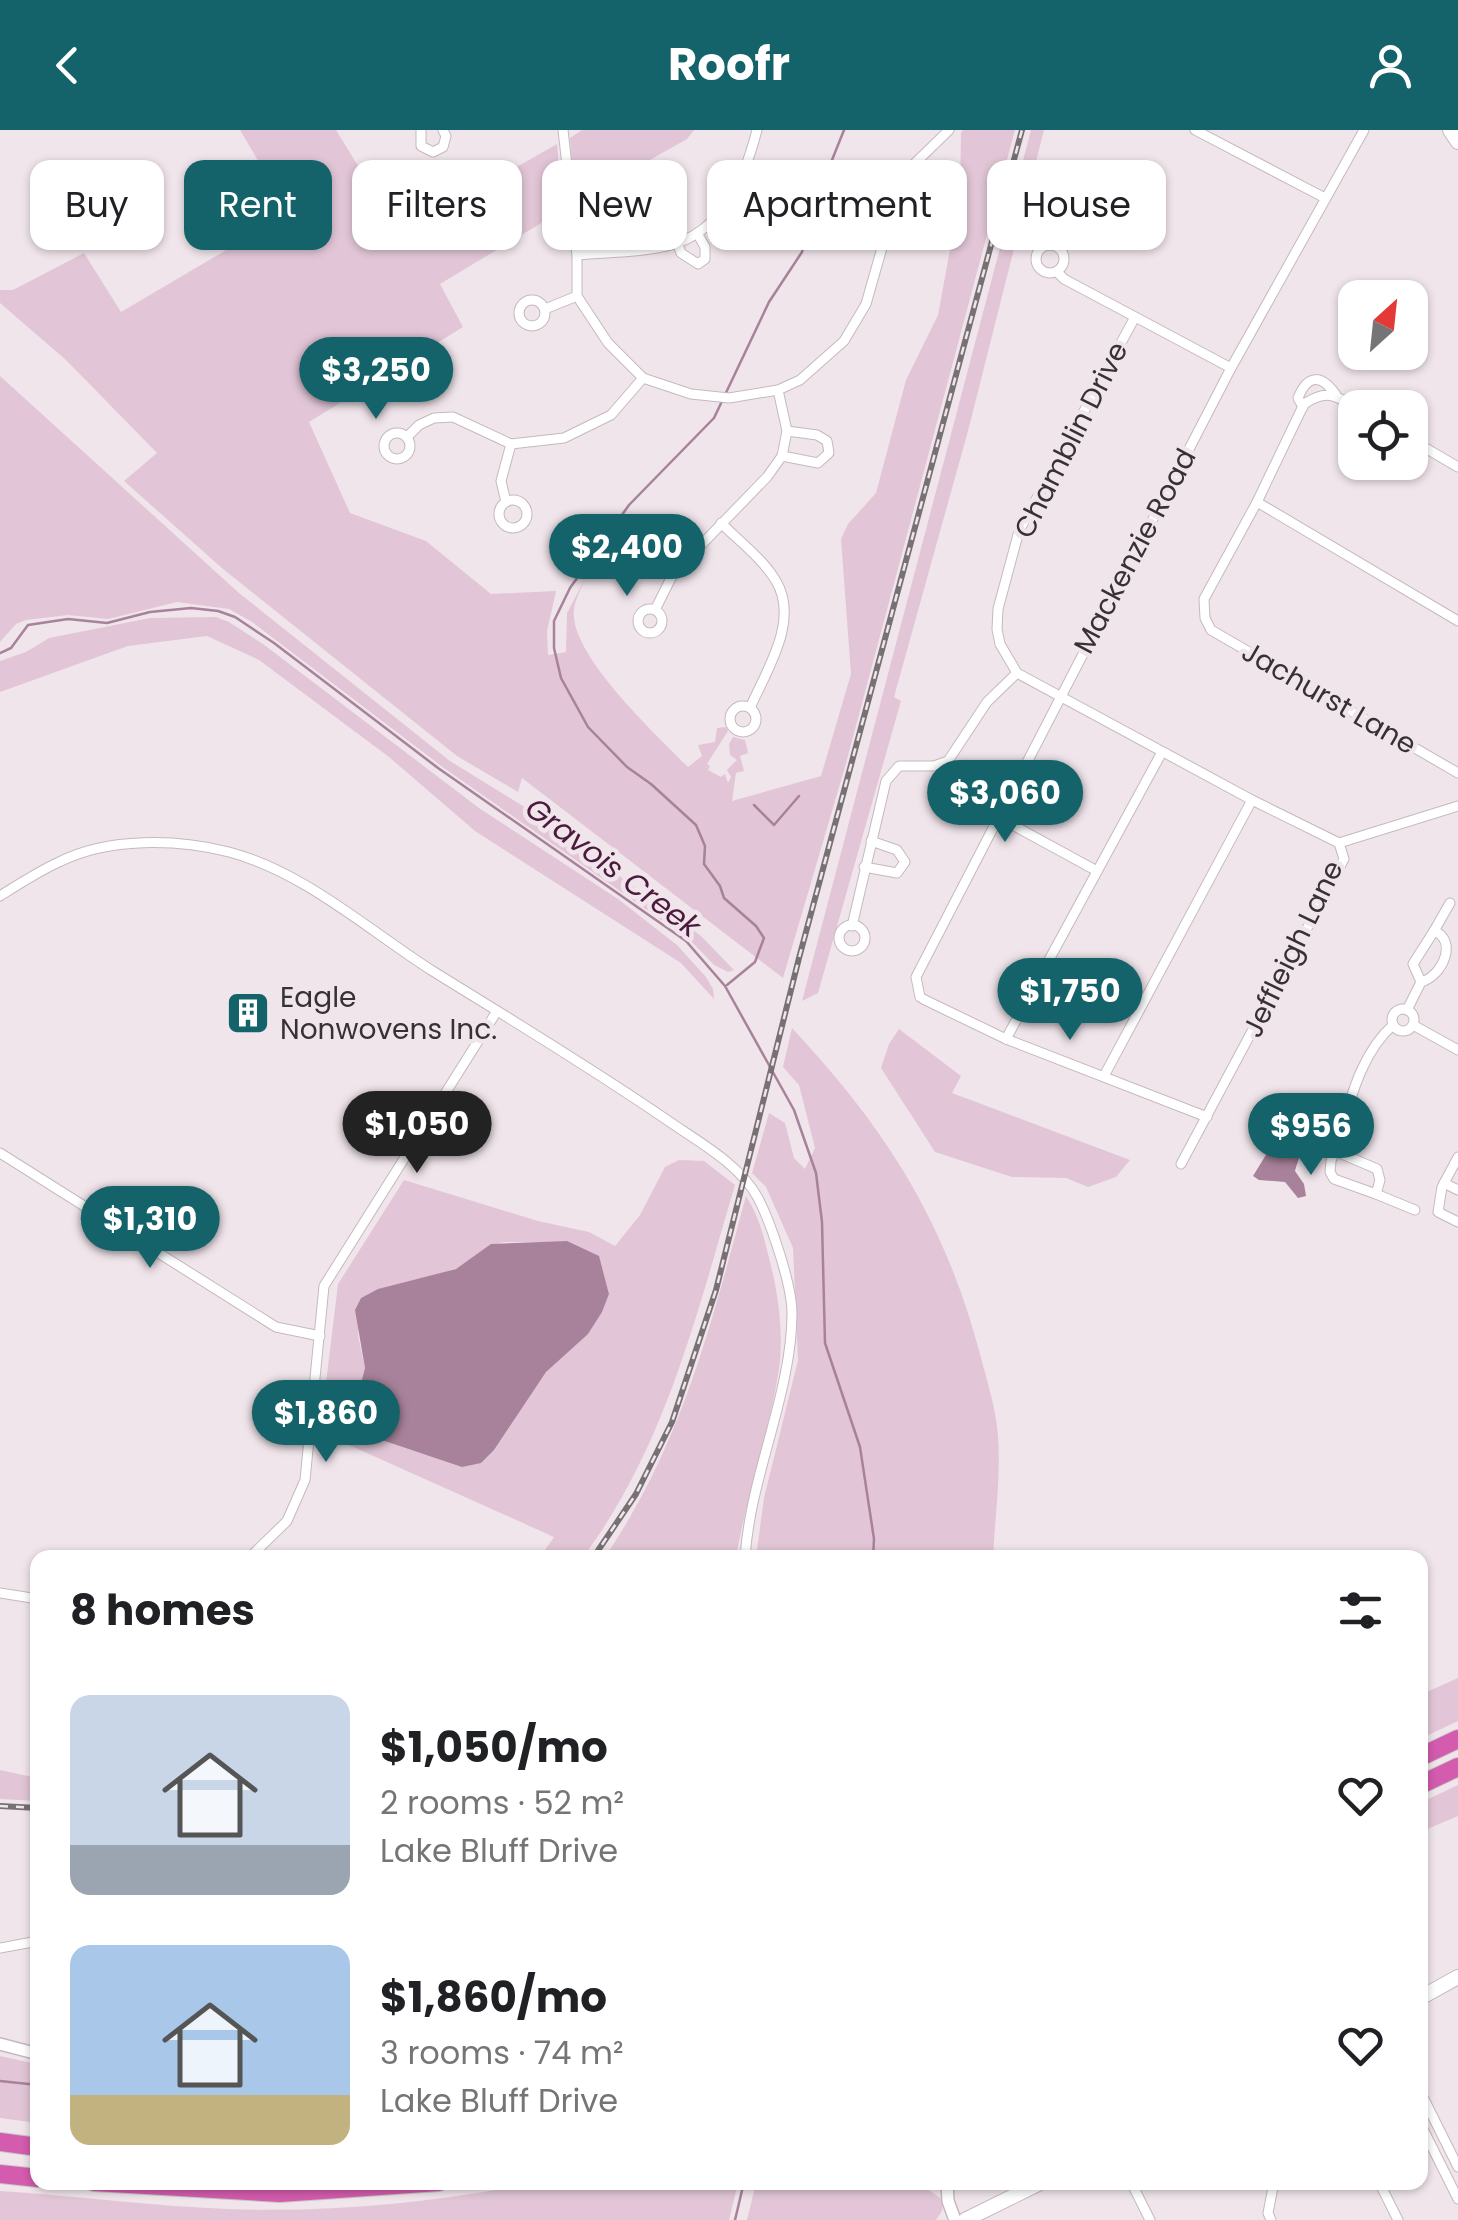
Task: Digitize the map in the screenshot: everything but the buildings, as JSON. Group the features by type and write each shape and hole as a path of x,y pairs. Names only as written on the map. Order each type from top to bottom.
{"highway":[{"path":"1428,1753 1458,1739"},
{"path":"1428,1781 1458,1767"},
{"path":"0,2142 30,2146"},
{"path":"0,2174 30,2177"},
{"path":"229,2190 323,2190"}],"main road":[{"path":"1450,130 1458,142"},
{"path":"1428,1990 1458,1977"},
{"path":"965,2220 1026,2190"}],"street":[{"path":"421,130 421,146 433,152 442,147 446,136 443,130"},
{"path":"564,130 577,255 577,296 608,343 643,378 691,394 715,396 778,390 800,380 844,341 866,304 902,181 909,168 949,130"},
{"path":"687,237 705,228 733,195 748,164 757,130"},
{"path":"1194,130 1326,198"},
{"name":"Mackenzie Road","path":"1006,1039 920,997 916,977 1231,368 1364,130"},
{"path":"679,250 698,264 705,259 705,247 696,233"},
{"path":"577,255 615,250"},
{"path":"1057,272 1231,368"},
{"path":"545,310 577,296"},
{"name":"Chamblin Drive","path":"1017,673 1000,644 996,628 1020,530 1135,317"},
{"path":"406,437 434,418 453,417 511,444 564,438 612,415 643,378"},
{"path":"1303,407 1298,398 1310,381 1326,381 1336,395"},
{"path":"655,610 672,574 767,477 782,456 787,430 778,390"},
{"path":"1336,395 1317,395 1303,407 1256,502 1458,621"},
{"path":"782,456 818,463 830,453 828,441 817,435 787,430"},
{"path":"506,502 501,481 511,444"},
{"path":"1428,450 1458,467"},
{"name":"Jachurst Lane","path":"1256,502 1204,598 1205,618 1211,630 1458,774"},
{"path":"722,523 769,572 785,603 782,631 750,708"},
{"path":"852,926 886,781 899,766 934,766 948,761 981,710 1017,673 1339,844"},
{"path":"1162,752 1006,1039 1208,1117"},
{"path":"1104,1076 1252,800"},
{"name":"Jeffleigh Lane","path":"1181,1164 1344,859 1339,844 1458,806"},
{"path":"998,818 1097,871"},
{"path":"864,867 897,873 906,862 897,850 871,840"},
{"path":"0,896 62,860 108,848 170,842 231,853 318,893 557,1046 740,1175 757,1196 779,1252 793,1311 785,1367 754,1490 746,1550"},
{"path":"1422,982 1412,964 1450,903"},
{"path":"1415,1210 1334,1179 1330,1172 1353,1090 1371,1052 1393,1025 1394,1013 1407,1010 1422,982 1437,974 1451,950 1454,941 1434,931"},
{"path":"1407,1010 1413,1025"},
{"path":"257,1550 287,1522 305,1480 324,1286 497,1011"},
{"path":"1393,1025 1404,1031 1413,1025"},
{"path":"1413,1025 1458,1050"},
{"path":"1335,1151 1377,1168 1380,1180 1376,1194"},
{"path":"0,1154 276,1328 320,1336"},
{"path":"1458,1157 1444,1182 1438,1212 1458,1222"},
{"path":"1444,1182 1458,1190"},
{"path":"0,1593 30,1598"},
{"path":"0,1948 30,1942"},
{"path":"0,2044 30,2052"},
{"path":"1428,2107 1458,2167"},
{"path":"1428,2139 1458,2199"},
{"path":"947,2190 956,2220"},
{"path":"1135,2190 1150,2220"},
{"path":"1271,2220 1268,2213 1272,2190"},
{"path":"1384,2190 1398,2220"}],"shaded area":[{"path":"240,130 336,130 354,160 352,250 497,250 440,284 463,327 309,422 350,513 426,541 491,594 556,591 547,631 548,655 566,652 567,613 585,579 574,609 585,648 617,693 657,736 688,767 702,756 698,745 715,742 717,728 726,727 728,731 707,764 708,770 721,777 725,774 728,783 731,777 727,770 737,760 730,755 729,744 733,737 745,740 748,753 740,756 744,771 736,773 732,801 821,776 851,674 841,539 848,524 876,493 906,380 938,315 950,250 967,250 967,160 961,160 961,133 1015,130 1007,160 987,160 987,235 845,767 783,978 522,778 518,792 457,756 223,569 124,481 157,453 66,360 0,303 0,290 13,290 84,253 121,312 226,250 332,250 332,160 258,160"},
{"path":"582,130 694,130 687,139 650,160 572,160 570,138"},
{"path":"1031,130 1044,130 1036,160 1023,160"},
{"path":"557,144 558,160 542,160 542,223 522,235 522,164"},
{"path":"999,250 1014,250 894,697 901,701 818,993 802,1001"},
{"path":"0,376 239,593 450,761 531,811 701,936 734,970 728,972 714,965 690,940 444,768 252,622 229,609 177,602 108,619 68,615 26,620 16,624 0,642"},
{"path":"216,617 263,644 479,808 618,899 677,945 706,977 714,999 681,963 475,831 389,757 259,660 207,636 128,646 0,692 0,661 49,638 150,618"},
{"path":"792,1028 826,1065 883,1140 908,1178 949,1260 980,1354 997,1426 999,1466 993,1550 757,1550 764,1498 798,1360 793,1248 766,1187 752,1173 769,1113 785,1123 794,1158 805,1169 815,1148 799,1085 783,1067"},
{"path":"899,1029 961,1076 952,1093 1130,1160 1116,1177 1088,1187 1066,1178 1012,1177 935,1152 881,1068"},
{"path":"1291,1124 1301,1125 1304,1138 1295,1171 1304,1184 1306,1196 1298,1198 1285,1182 1253,1176 1280,1132"},
{"path":"679,1160 704,1161 735,1185 676,1378 636,1471 588,1550 545,1550 554,1537 320,1432 338,1284 404,1180 538,1221 589,1232 615,1246 640,1215 665,1167","holes":["505,1242 546,1242 599,1257 609,1294 602,1310 580,1339 545,1373 481,1463 379,1439 358,1425 353,1414 365,1368 358,1335 361,1298 462,1266"]},
{"path":"746,1196 760,1224 772,1268 781,1340 775,1392 737,1550 609,1550 654,1471 706,1338"},
{"path":"567,1241 599,1256 609,1294 588,1334 546,1372 494,1450 481,1463 462,1467 379,1439 358,1425 353,1414 365,1368 355,1310 361,1298 378,1289 456,1269 491,1244"},
{"path":"1458,1678 1458,1721 1428,1735 1428,1691"},
{"path":"0,1770 30,1776 30,1801 0,1799"},
{"path":"1458,1785 1458,1816 1428,1829 1428,1799"},
{"path":"0,2056 30,2062 30,2122 0,2118"},
{"path":"492,2190 736,2190 729,2220 0,2220 0,2191 267,2210"},
{"path":"754,2190 929,2190 943,2200 936,2220 747,2220"}],"waterway":[{"path":"727,985 755,962 764,938 724,898 704,864 705,846 696,825 627,767 588,727 561,678 554,648 554,621 570,588 629,505 714,418 769,302 802,252 820,190 844,130"},
{"name":"Gravois Creek","path":"0,653 11,648 28,625 68,619 107,623 150,612 191,608 235,617 438,768 686,941 725,986 794,1110 816,1173 822,1222 825,1343 860,1447 873,1550"},
{"path":"754,805 774,825 799,796"},
{"path":"0,2081 30,2084"},
{"name":"Gravois Creek","path":"735,2220 742,2190"}],"railway":[{"path":"598,1550 636,1494 672,1422 716,1290 799,958 1022,130"},
{"path":"0,1806 30,1808"}],"place":[{"name":"Eagle Nonwovens Inc.","path":"248,1013"}]}
